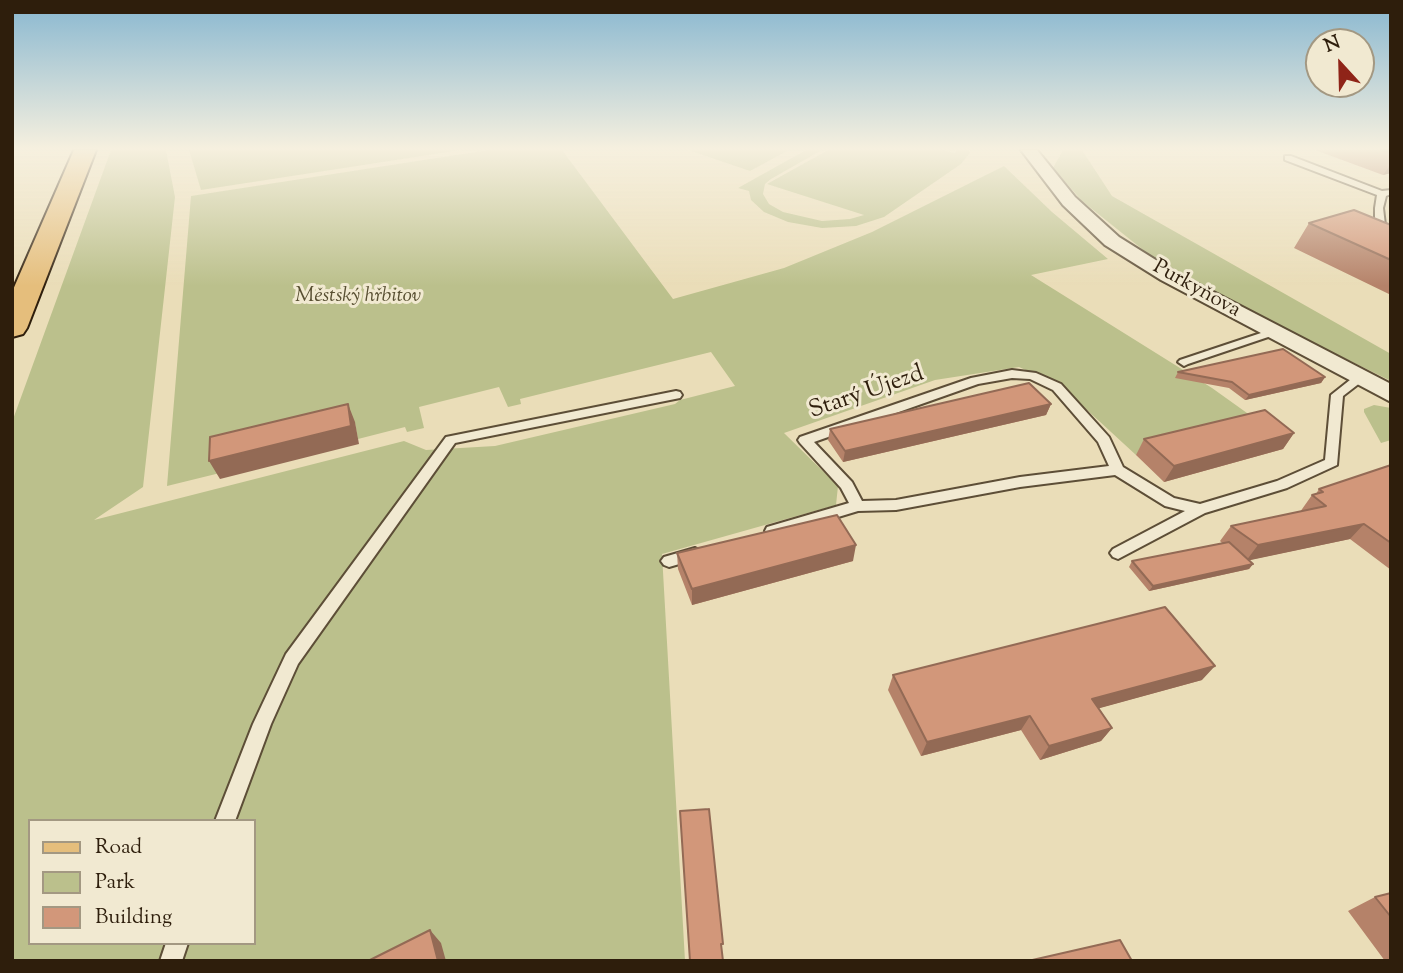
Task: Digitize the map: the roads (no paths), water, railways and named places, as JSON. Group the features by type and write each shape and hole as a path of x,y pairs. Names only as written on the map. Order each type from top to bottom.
{"main road":[{"path":"12,328 66,195"}],"street":[{"name":"Purkyňova","path":"1065,195 1100,233 1168,276 1391,394"}],"lane":[{"path":"1386,195 1380,208 1381,226 1391,234"},
{"path":"1184,362 1273,332"},
{"name":"Starý Újezd","path":"858,506 847,485 805,440 975,381 1012,374 1032,376 1058,387 1104,440 1117,470"},
{"path":"1118,553 1200,509 1282,485 1332,462 1337,395 1359,379"},
{"path":"226,819 262,724 292,659 451,440 676,395"},
{"path":"757,536 858,506 896,505 1020,482 1117,470 1170,502 1200,509"},
{"path":"669,561 707,550"}],"park label":[{"name":"Městský hřbitov","path":"358,297"}]}
